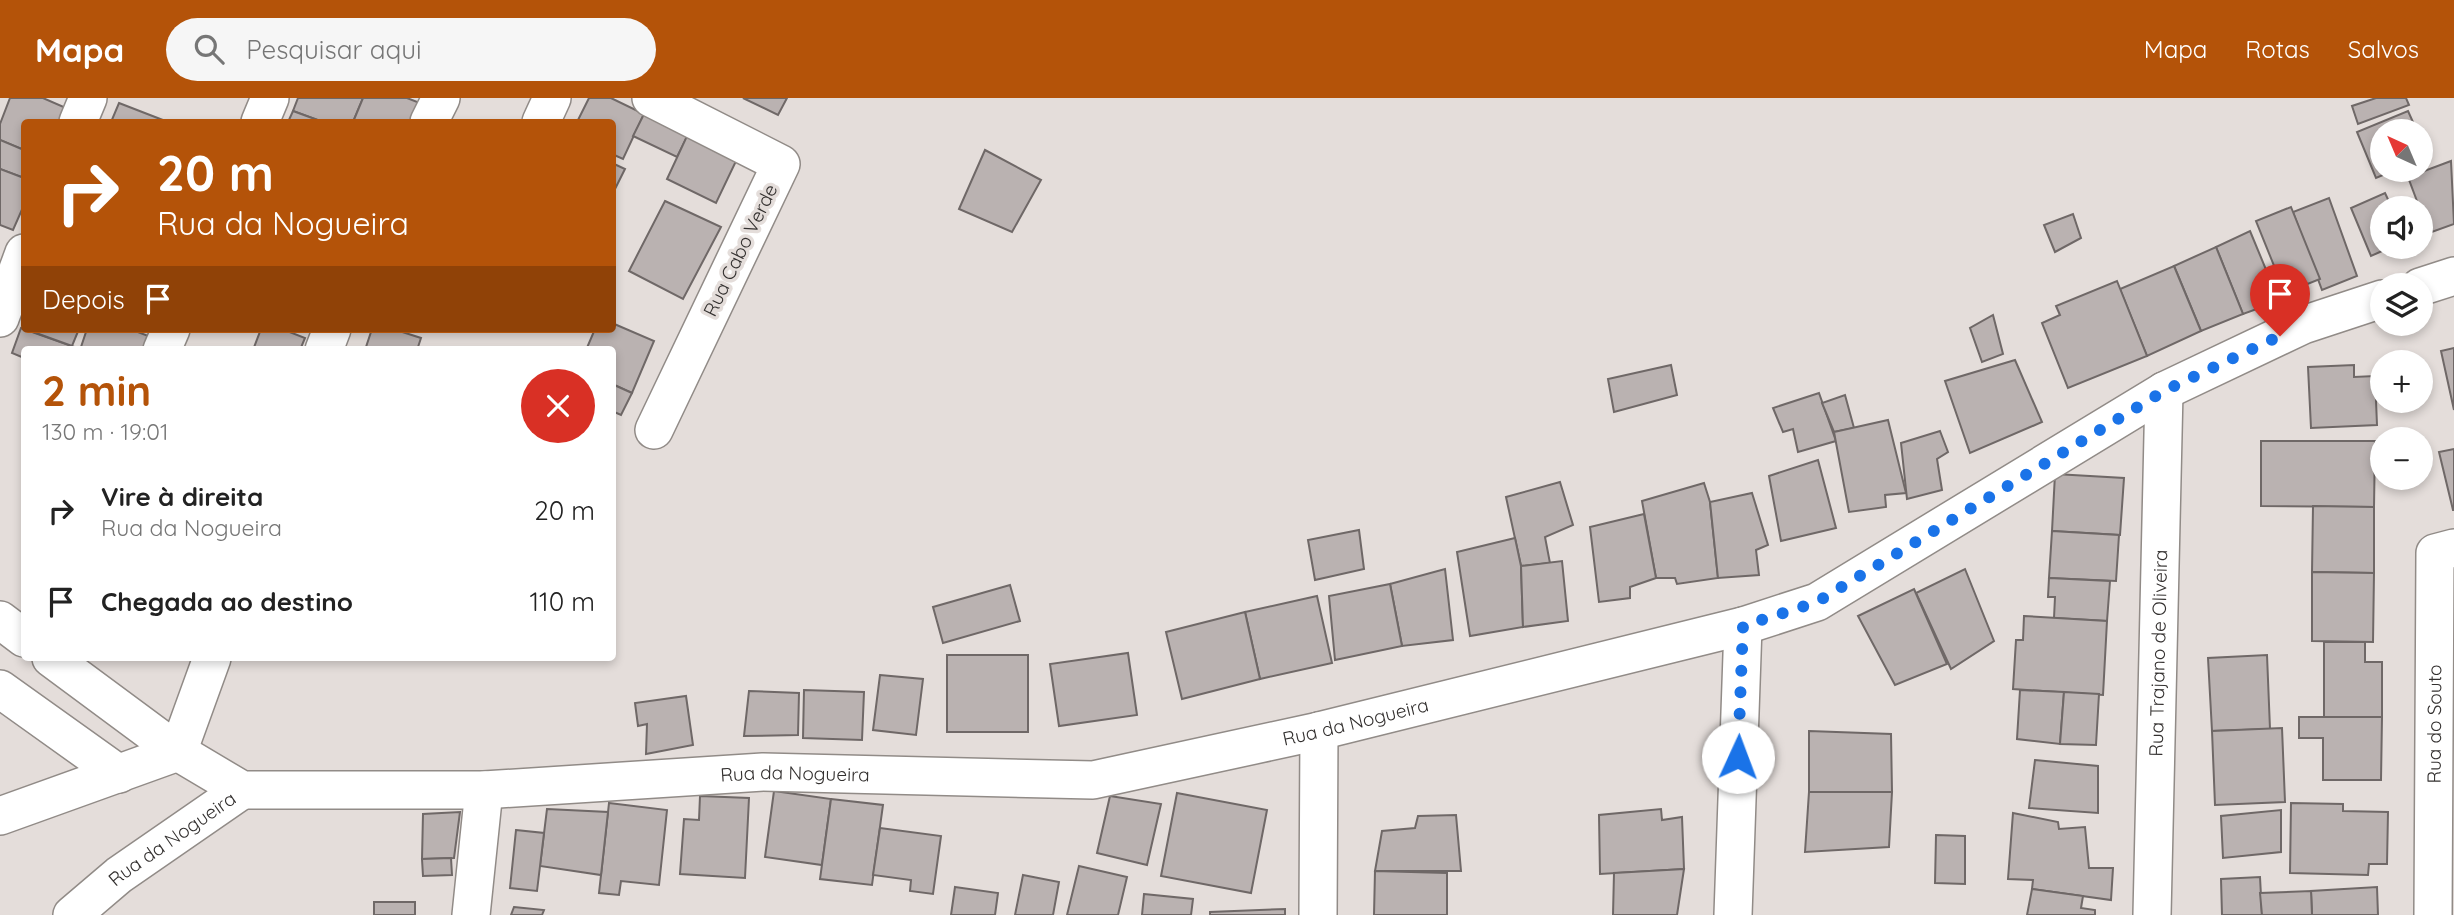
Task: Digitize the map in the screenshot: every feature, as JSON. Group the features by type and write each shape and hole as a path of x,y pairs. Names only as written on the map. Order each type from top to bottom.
{"street":[{"path":"79,119 88,98"},
{"path":"261,119 270,98"},
{"path":"430,119 441,98"},
{"path":"542,119 552,98"},
{"name":"Rua Cabo Verde","path":"651,98 781,164 654,430"},
{"path":"0,318 21,261"},
{"path":"2433,283 2454,276"},
{"name":"Rua da Nogueira","path":"55,661 178,752 242,790 484,790 763,772 1093,780 1319,731 1743,626 1817,602 2164,391 2303,325 2370,303"},
{"name":"Rua Trajano de Oliveira","path":"2152,915 2164,391"},
{"name":"Rua do Souto","path":"2433,915 2435,554 2454,548"},
{"path":"0,620 21,636"},
{"path":"1733,915 1743,626"},
{"path":"0,816 178,752 211,661"},
{"path":"0,689 119,774"},
{"path":"1318,915 1319,731"},
{"name":"Rua da Nogueira","path":"72,915 119,875 242,790"},
{"path":"471,915 484,790"}],"building":[{"path":"10,98 43,98 66,108 61,119 21,119 21,149 0,140 0,124"},
{"path":"298,98 363,98 354,119 315,119 293,111"},
{"path":"363,98 407,98 425,105 419,119 354,119"},
{"path":"589,98 611,98 644,114 623,159 616,156 616,119 578,119"},
{"path":"743,98 787,98 778,115"},
{"path":"2376,98 2406,98 2409,105 2358,124 2352,106"},
{"path":"119,103 160,119 112,119"},
{"path":"293,111 315,119 289,119"},
{"path":"2408,111 2412,119 2389,119"},
{"path":"644,114 690,131 677,157 633,136"},
{"path":"2370,127 2370,163 2357,132"},
{"path":"687,136 737,159 716,203 667,179"},
{"path":"0,140 21,149 21,177 0,169"},
{"path":"985,150 1041,180 1012,232 959,209"},
{"path":"2451,161 2454,224 2433,232 2433,196 2415,196 2410,182 2433,182 2433,168"},
{"path":"616,165 625,169 616,187"},
{"path":"0,169 21,177 21,212 13,230 0,225"},
{"path":"2329,198 2357,276 2322,290 2293,212"},
{"path":"2370,200 2370,254 2351,208"},
{"path":"665,201 721,227 683,299 629,271"},
{"path":"2291,207 2320,279 2285,293 2256,221"},
{"path":"2073,214 2081,238 2055,252 2044,225"},
{"path":"2250,231 2279,301 2243,314 2216,247"},
{"path":"2216,247 2243,314 2201,331 2174,266"},
{"path":"2174,266 2201,331 2147,356 2120,289"},
{"path":"2117,281 2147,356 2068,388 2042,323 2060,315 2056,306"},
{"path":"1993,315 2003,354 1982,362 1970,328"},
{"path":"616,325 654,341 632,393 616,386 616,346 588,346 593,333 616,333"},
{"path":"21,328 21,333 35,333 72,346 21,346 21,357 12,353"},
{"path":"36,333 77,333 72,346"},
{"path":"86,333 140,333 151,337 148,346 81,346"},
{"path":"259,333 292,333 305,338 302,346 255,346"},
{"path":"371,333 405,333 421,338 418,346 366,346"},
{"path":"2454,348 2454,410 2441,351"},
{"path":"2015,360 2042,422 1970,453 1945,381"},
{"path":"1671,365 1677,395 1614,412 1608,379"},
{"path":"2354,365 2354,377 2370,376 2370,413 2377,413 2377,425 2311,428 2308,367"},
{"path":"616,386 632,393 621,415 616,413"},
{"path":"1819,393 1836,441 1798,452 1793,429 1783,432 1773,408"},
{"path":"1845,395 1854,428 1834,432 1822,403"},
{"path":"1888,420 1906,493 1885,495 1886,507 1849,512 1834,432"},
{"path":"1940,431 1948,452 1937,459 1942,490 1907,499 1901,443"},
{"path":"2261,441 2370,441 2370,490 2374,490 2374,507 2261,506"},
{"path":"2454,449 2454,510 2453,510 2439,452"},
{"path":"1818,460 1836,528 1781,541 1769,476"},
{"path":"2055,474 2124,478 2120,535 2052,531"},
{"path":"1560,482 1573,525 1545,537 1550,563 1521,566 1506,497"},
{"path":"1704,483 1710,502 1718,578 1677,584 1675,578 1656,578 1642,501"},
{"path":"1752,493 1768,545 1756,550 1759,575 1718,578 1710,502"},
{"path":"2313,506 2374,507 2374,573 2312,572"},
{"path":"1644,514 1656,578 1630,587 1630,598 1599,602 1590,527"},
{"path":"1359,530 1364,569 1315,580 1308,540"},
{"path":"2052,531 2119,535 2116,581 2049,578"},
{"path":"1515,538 1521,566 1523,627 1470,636 1457,552"},
{"path":"1562,561 1568,621 1523,627 1521,566"},
{"path":"1445,569 1453,640 1402,646 1390,584"},
{"path":"1965,569 1994,641 1951,669 1916,593"},
{"path":"2312,572 2374,573 2373,642 2312,641"},
{"path":"2049,578 2110,581 2107,621 2054,618 2055,597 2048,597"},
{"path":"1390,584 1402,646 1335,660 1329,596"},
{"path":"1010,585 1020,621 943,643 933,607"},
{"path":"1914,589 1947,664 1895,685 1858,616"},
{"path":"1317,596 1332,663 1260,679 1245,612"},
{"path":"1245,612 1260,679 1182,699 1166,632"},
{"path":"2024,616 2107,621 2103,695 2013,689 2016,640 2023,640"},
{"path":"2324,642 2365,642 2365,662 2382,662 2382,717 2324,717"},
{"path":"1128,653 1137,715 1059,726 1050,664"},
{"path":"947,655 1028,655 1028,732 947,732"},
{"path":"2267,655 2270,729 2212,731 2208,658"},
{"path":"880,675 923,679 916,735 873,730"},
{"path":"804,690 864,692 862,740 803,738"},
{"path":"2020,690 2064,692 2060,744 2017,739"},
{"path":"749,691 799,693 798,735 744,736"},
{"path":"2064,692 2099,694 2096,745 2060,744"},
{"path":"686,696 693,745 646,754 647,724 638,726 635,703"},
{"path":"2299,717 2382,717 2381,780 2323,780 2323,738 2299,738"},
{"path":"2282,728 2285,802 2215,805 2212,731"},
{"path":"1809,731 1891,734 1892,792 1809,792"},
{"path":"2035,760 2098,766 2098,813 2029,808"},
{"path":"774,791 831,799 822,865 765,857"},
{"path":"1809,792 1892,792 1889,847 1805,852"},
{"path":"1177,793 1267,810 1251,893 1161,876"},
{"path":"700,796 749,798 745,878 680,874 684,819 699,820"},
{"path":"1110,796 1161,804 1147,865 1097,853"},
{"path":"831,799 883,805 872,885 820,879"},
{"path":"609,803 667,810 659,885 621,881 619,895 599,893"},
{"path":"2291,803 2343,804 2343,811 2388,812 2387,864 2369,864 2368,875 2290,873"},
{"path":"547,809 608,812 601,875 540,866"},
{"path":"1661,809 1662,820 1682,817 1684,869 1600,874 1599,815"},
{"path":"2281,810 2281,852 2223,858 2221,816"},
{"path":"460,812 454,858 422,859 423,814"},
{"path":"2013,813 2058,822 2059,829 2085,827 2089,868 2113,868 2111,900 2032,889 2033,880 2008,879"},
{"path":"1456,815 1461,871 1375,871 1382,831 1415,828 1418,816"},
{"path":"880,828 941,836 933,894 910,891 911,880 873,875"},
{"path":"516,830 544,833 537,891 510,888"},
{"path":"1936,835 1965,836 1965,884 1935,883"},
{"path":"451,858 452,875 423,876 422,859"},
{"path":"1079,866 1127,877 1118,915 1067,915"},
{"path":"1684,869 1677,915 1613,915 1614,873"},
{"path":"1375,871 1447,873 1447,915 1374,915"},
{"path":"1023,875 1059,882 1053,915 1015,915"},
{"path":"2260,877 2262,915 2222,915 2221,879"},
{"path":"955,887 998,893 995,915 951,915"},
{"path":"2377,887 2378,915 2312,915 2311,891"},
{"path":"2032,889 2083,896 2081,908 2095,910 2095,915 2027,915"},
{"path":"2311,891 2312,915 2262,915 2260,893"},
{"path":"1144,894 1193,899 1191,915 1142,915"},
{"path":"374,902 415,902 415,915 374,915"},
{"path":"514,907 544,910 542,915 511,915"},
{"path":"1285,909 1285,915 1210,915 1210,912"}],"route":[{"path":"1738,757 1743,626 1817,602 2164,391 2280,336"}]}
